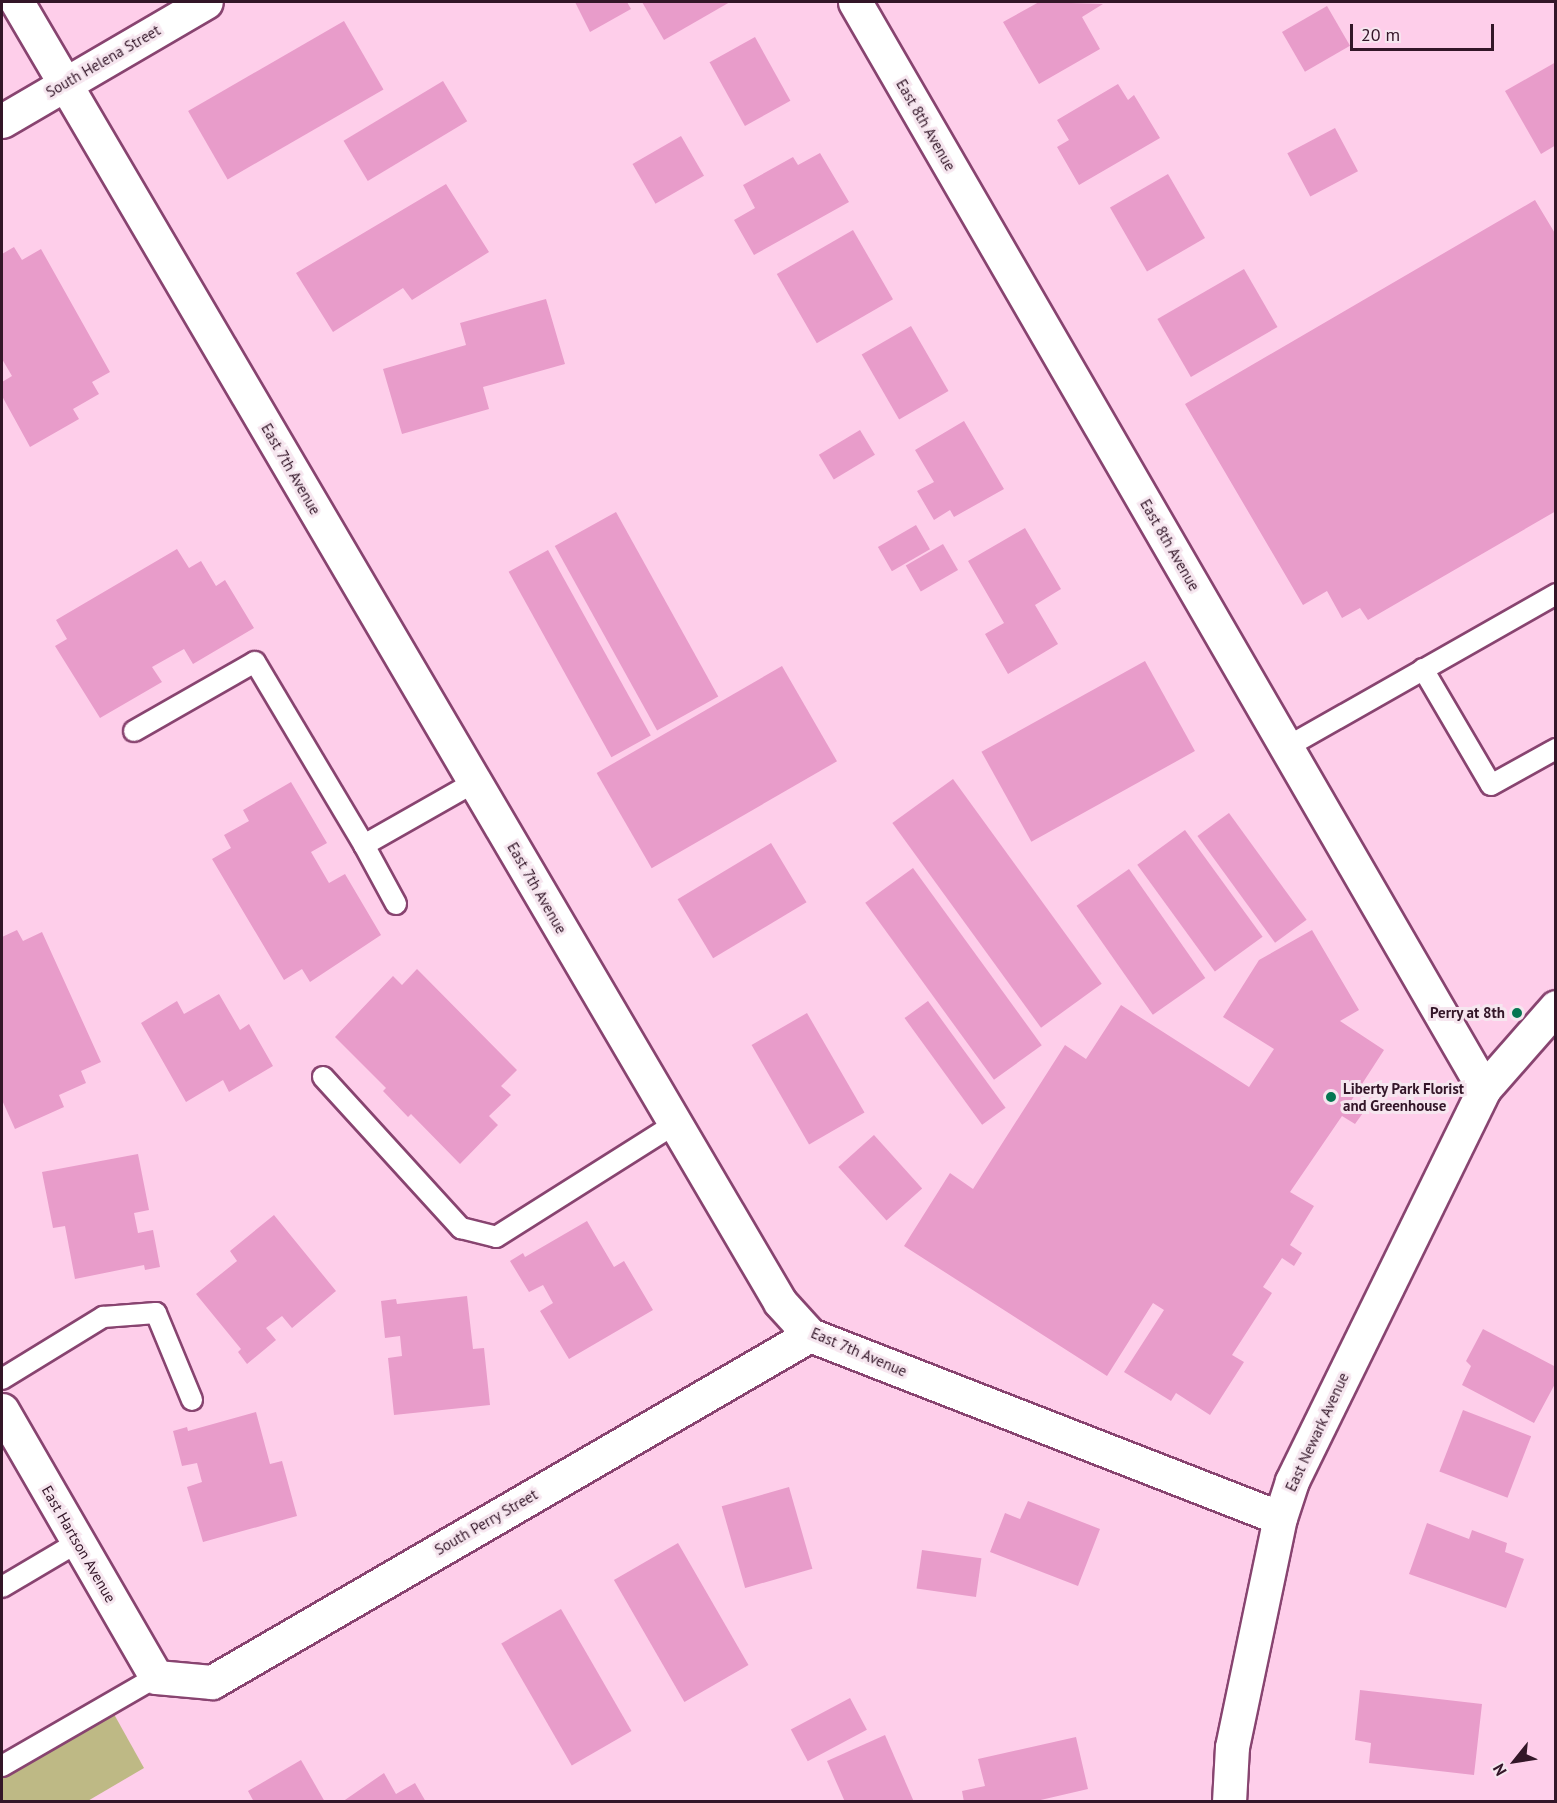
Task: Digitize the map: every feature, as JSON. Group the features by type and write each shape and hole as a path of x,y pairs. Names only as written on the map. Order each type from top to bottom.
{"street":[{"name":"East 7th Avenue","path":"17,2 780,1302 810,1335 1280,1518"},
{"name":"South Helena Street","path":"2,121 206,2"},
{"name":"East 8th Avenue","path":"855,2 1484,1089"},
{"path":"1484,1089 1556,1007"},
{"name":"East Newark Avenue","path":"1229,1802 1232,1747 1280,1518 1292,1481 1484,1089"},
{"name":"South Perry Street","path":"156,1677 212,1682 810,1335"},
{"name":"East Hartson Avenue","path":"2,1410 156,1677"}],"lane":[{"path":"1287,747 1556,594"},
{"path":"134,731 255,662 364,845 396,904"},
{"path":"1424,669 1491,785 1556,749"},
{"path":"364,845 475,782"},
{"path":"323,1077 461,1228 496,1237 675,1124"},
{"path":"2,1379 103,1317 156,1313 192,1400"},
{"path":"2,1587 78,1542"},
{"path":"2,1766 156,1677"}],"shaded area":[{"path":"110,1707 144,1768 86,1802 2,1801 2,1768"}],"building":[{"path":"575,2 627,2 631,9 590,32"},
{"path":"642,2 730,2 664,40"},
{"path":"1039,2 1103,4 1082,17 1100,49 1039,84 1003,22"},
{"path":"1327,6 1350,46 1305,72 1282,32"},
{"path":"344,21 384,89 228,179 188,111"},
{"path":"755,37 790,101 745,126 710,62"},
{"path":"1556,62 1556,145 1541,154 1505,91"},
{"path":"443,81 467,121 368,181 344,141"},
{"path":"1118,84 1128,100 1134,95 1160,138 1079,185 1057,147 1069,140 1057,120"},
{"path":"1335,128 1358,171 1310,197 1287,153"},
{"path":"681,136 704,176 656,204 633,164"},
{"path":"820,153 849,202 754,255 734,220 755,208 743,185 793,157 798,165"},
{"path":"1168,174 1205,238 1147,272 1110,208"},
{"path":"446,184 489,252 412,300 403,288 333,332 296,273"},
{"path":"1535,200 1556,235 1556,511 1368,620 1360,608 1342,618 1327,591 1303,605 1185,404"},
{"path":"853,230 893,299 817,343 777,274"},
{"path":"14,247 22,260 41,249 110,372 92,382 99,394 73,409 79,419 30,447 2,396 2,382 12,376 2,359 2,254"},
{"path":"1244,269 1278,327 1191,377 1157,319"},
{"path":"546,299 565,364 483,387 489,409 402,434 383,369 466,345 460,323"},
{"path":"911,326 948,391 899,419 862,354"},
{"path":"964,421 1004,489 954,517 950,510 934,520 917,491 934,482 915,450"},
{"path":"860,430 875,455 834,480 819,455"},
{"path":"616,512 718,697 657,730 555,546"},
{"path":"916,525 930,549 892,571 878,547"},
{"path":"1025,528 1061,589 1035,605 1058,644 1008,674 985,634 1004,623 968,561"},
{"path":"943,544 958,570 921,591 906,566"},
{"path":"177,549 189,568 201,561 216,586 225,580 254,628 193,664 184,649 152,667 162,682 100,718 55,646 67,639 56,620"},
{"path":"548,550 651,735 611,757 509,572"},
{"path":"1145,661 1195,751 1031,842 981,752"},
{"path":"782,666 837,761 652,868 597,773"},
{"path":"953,779 1102,984 1041,1028 892,823"},
{"path":"291,782 327,843 311,852 329,883 345,874 381,935 310,982 302,969 284,980 212,859 231,848 224,835 249,821 243,810"},
{"path":"1229,813 1307,920 1275,943 1197,836"},
{"path":"1185,830 1263,937 1215,971 1137,865"},
{"path":"771,843 807,902 713,958 678,899"},
{"path":"913,868 1042,1045 994,1080 865,903"},
{"path":"1129,869 1205,978 1153,1015 1077,906"},
{"path":"17,930 23,941 42,932 101,1062 81,1071 86,1083 59,1095 64,1107 15,1129 2,1100 2,937"},
{"path":"1312,930 1359,1010 1340,1021 1384,1050 1351,1101 1365,1110 1355,1124 1342,1116 1290,1192 1314,1206 1290,1245 1302,1253 1294,1266 1282,1258 1263,1287 1272,1293 1232,1355 1244,1362 1210,1415 1176,1393 1171,1401 1124,1372 1164,1310 1153,1303 1107,1376 904,1246 950,1173 973,1189 1065,1045 1086,1059 1121,1005 1249,1087 1274,1049 1223,1017 1259,960"},
{"path":"417,969 517,1070 501,1086 511,1095 489,1116 498,1125 460,1164 411,1114 408,1117 383,1091 386,1088 335,1037 393,976 402,985"},
{"path":"219,994 240,1030 249,1024 273,1066 229,1092 223,1080 186,1102 141,1023 177,1001 184,1014"},
{"path":"928,1001 1006,1108 982,1125 905,1018"},
{"path":"807,1013 864,1113 809,1145 752,1045"},
{"path":"874,1135 922,1189 887,1221 838,1167"},
{"path":"138,1154 149,1210 134,1213 138,1233 153,1230 160,1267 145,1270 144,1265 75,1279 65,1226 53,1228 42,1172"},
{"path":"274,1215 336,1291 292,1328 282,1316 266,1328 276,1340 247,1364 238,1352 241,1349 196,1294 237,1261 230,1251"},
{"path":"587,1221 614,1267 624,1261 653,1310 569,1359 540,1311 553,1303 543,1285 529,1292 510,1261 523,1253 525,1257"},
{"path":"467,1296 473,1349 484,1348 490,1405 394,1415 388,1358 402,1356 400,1336 385,1338 381,1301 396,1299 397,1304"},
{"path":"1483,1329 1556,1367 1556,1382 1534,1423 1462,1385 1471,1366 1466,1361"},
{"path":"1463,1410 1531,1436 1507,1498 1439,1472"},
{"path":"256,1412 270,1464 282,1461 297,1516 203,1542 187,1487 202,1482 197,1463 182,1466 173,1431 187,1427 188,1431"},
{"path":"789,1487 812,1569 745,1588 722,1506"},
{"path":"1028,1501 1100,1529 1078,1586 990,1552 1005,1513 1020,1519"},
{"path":"1427,1523 1469,1539 1472,1530 1507,1543 1505,1552 1524,1559 1506,1608 1409,1574"},
{"path":"678,1543 749,1665 684,1702 614,1580"},
{"path":"922,1550 981,1558 976,1597 917,1589"},
{"path":"561,1609 632,1731 572,1766 501,1644"},
{"path":"1360,1690 1482,1704 1474,1775 1369,1763 1371,1743 1355,1740"},
{"path":"850,1698 867,1730 808,1761 791,1729"},
{"path":"885,1735 914,1802 845,1802 827,1761"},
{"path":"1076,1737 1088,1789 1032,1802 964,1802 962,1791 985,1786 978,1759"},
{"path":"301,1760 325,1802 254,1802 248,1791"},
{"path":"384,1773 396,1794 415,1783 426,1802 342,1802"}],"place":[{"name":"Perry at 8th","path":"1517,1013"},
{"name":"Liberty Park Florist and Greenhouse","path":"1331,1097"}]}
